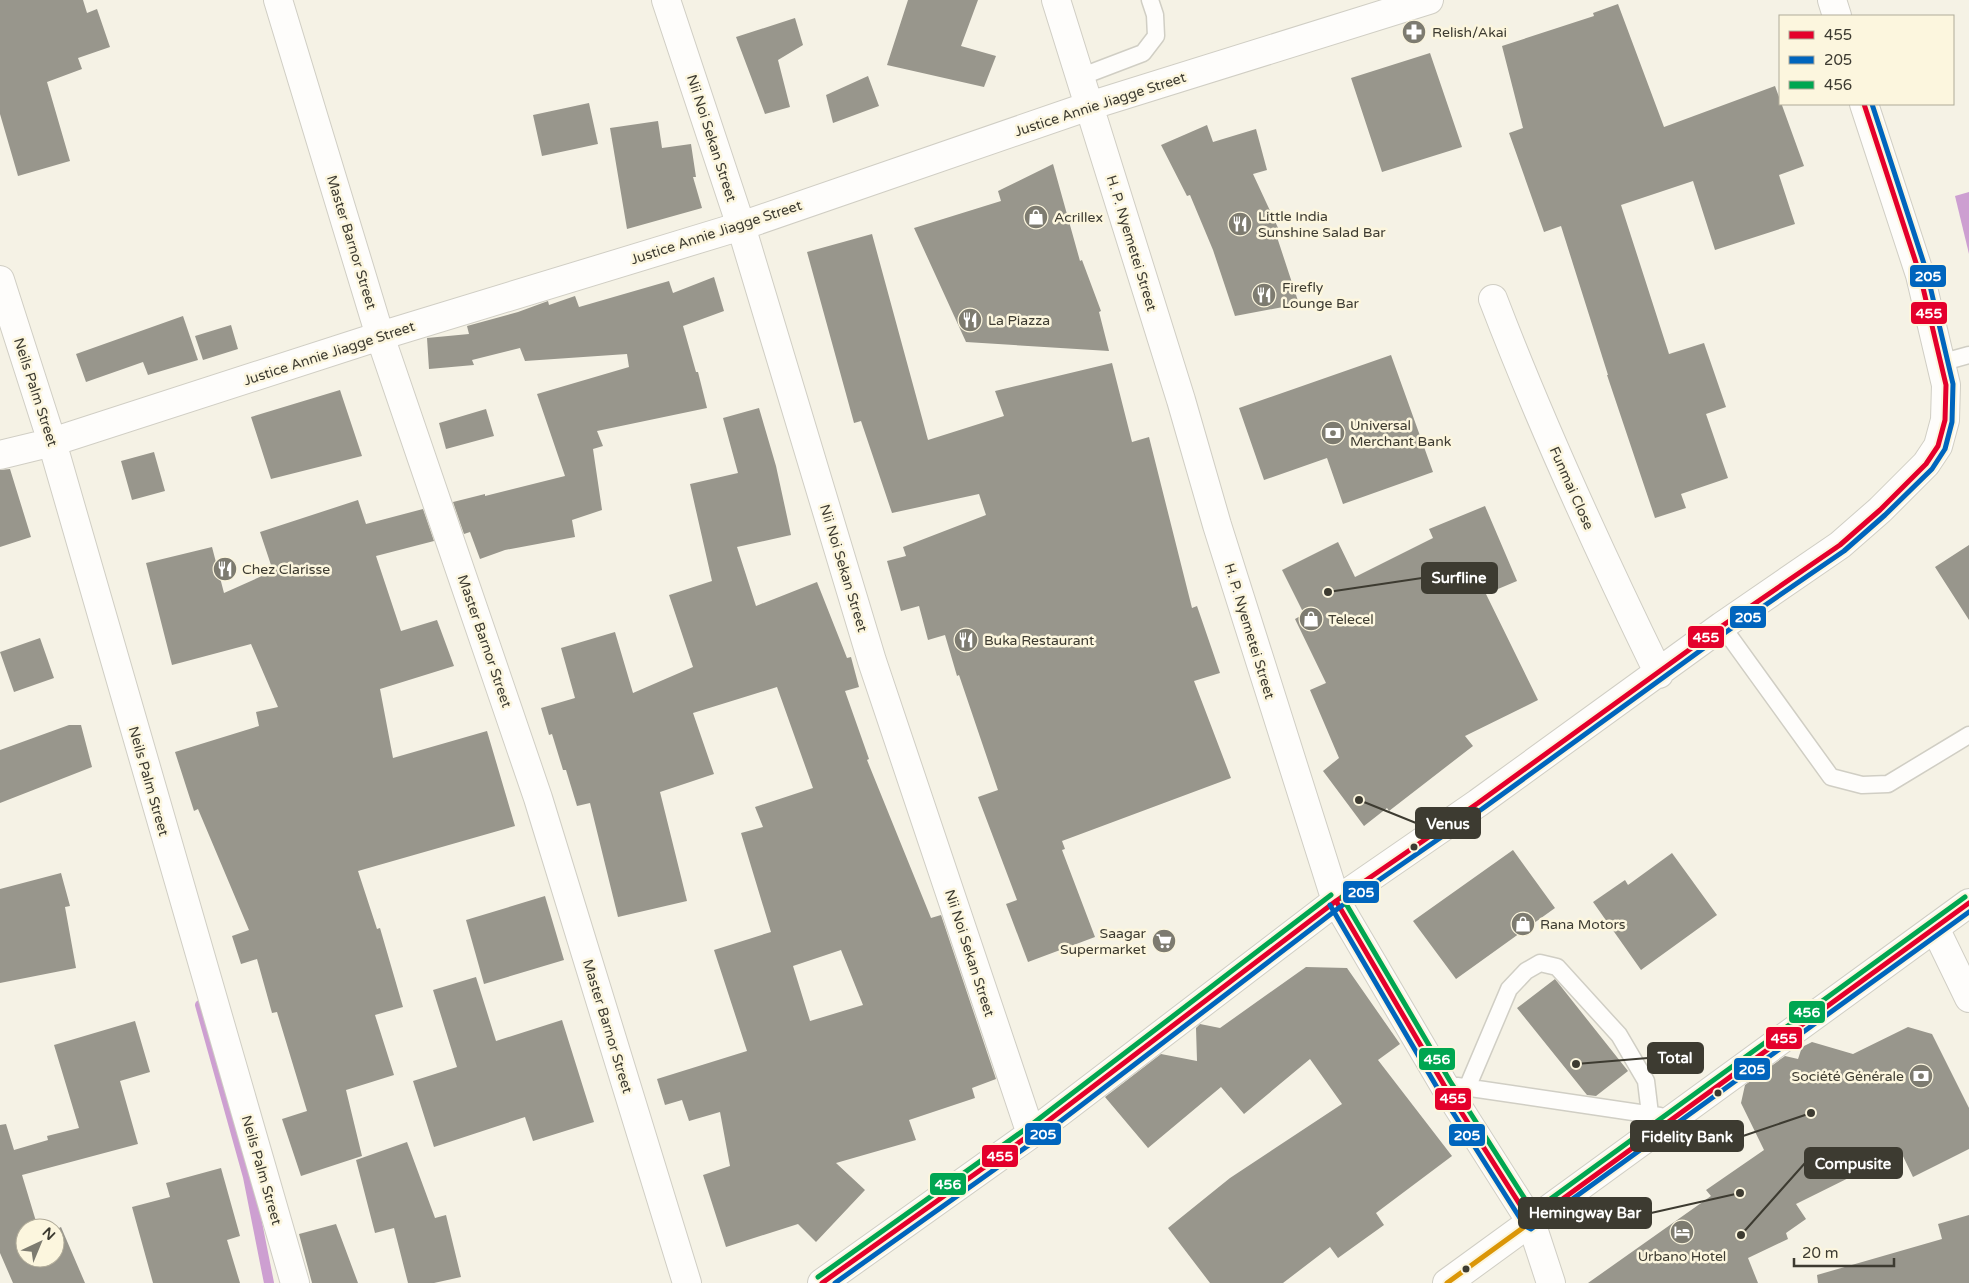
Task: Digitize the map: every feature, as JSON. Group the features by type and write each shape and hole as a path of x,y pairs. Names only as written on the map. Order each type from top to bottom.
{"street":[{"name":"Master Barnor Street","path":"278,0 380,336 538,798 687,1283"},
{"name":"Nii Noi Sekan Street","path":"666,0 741,226 872,660 1031,1134"},
{"name":"H. P. Nyemetei Street","path":"1056,0 1181,400 1225,552 1336,901 1456,1086 1531,1222 1551,1283"},
{"name":"Justice Annie Jiagge Street","path":"0,455 51,442 380,336 741,226 1089,106 1429,0"},
{"path":"1832,0 1837,15"},
{"path":"822,1283 1031,1134 1336,901 1478,803 1659,674 1722,626 1840,544 1880,510 1926,464 1938,446 1945,420 1946,385 1920,276 1864,105"},
{"name":"Neils Palm Street","path":"0,280 51,442 185,910 295,1283"},
{"name":"Funmai Close","path":"1493,299 1531,396 1612,577 1659,674"},
{"path":"1448,1283 1531,1222 1662,1116 1969,903"},
{"path":"1935,928 1969,998"}],"lane":[{"path":"1080,77 1143,53 1156,36 1155,15 1150,0"},
{"path":"1940,363 1969,355"},
{"path":"1722,626 1831,777 1862,785 1888,784 1969,735"},
{"path":"1540,963 1557,967 1619,1035 1646,1081 1662,1116 1456,1086 1509,990 1526,971 1540,963"}],"shaded area":[{"path":"1969,192 1969,254 1955,196"}],"building":[{"path":"0,0 83,0 87,13 97,9 110,47 78,58 82,69 47,82 70,161 18,176 0,114"},
{"path":"908,0 978,0 961,46 996,56 984,87 887,65"},
{"path":"1618,4 1664,127 1775,86 1779,97 1779,105 1782,105 1804,166 1779,175 1795,224 1715,250 1693,181 1621,205 1669,354 1704,343 1726,407 1706,414 1728,478 1681,494 1686,508 1655,518 1607,375 1561,226 1544,232 1509,133 1523,128 1502,46 1594,16 1593,13"},
{"path":"795,18 803,45 778,60 790,107 765,114 736,37"},
{"path":"1430,53 1462,147 1382,172 1351,78"},
{"path":"868,76 879,106 833,123 826,95"},
{"path":"589,103 598,144 542,156 533,115"},
{"path":"658,121 662,148 691,144 696,177 693,177 702,208 627,229 610,128"},
{"path":"1207,125 1213,142 1256,129 1267,170 1253,174 1279,230 1275,231 1299,304 1235,316 1213,250 1190,195 1187,196 1161,145"},
{"path":"1053,164 1080,261 1082,260 1101,311 1099,312 1109,351 966,342 914,228 1001,201 998,191"},
{"path":"872,234 928,440 1004,416 995,391 1112,363 1132,442 1149,437 1192,608 1197,606 1220,673 1194,681 1231,778 1062,841 1065,849 1062,850 1095,937 1028,962 1006,904 1017,900 978,797 998,790 959,675 957,676 945,635 928,640 919,606 901,611 887,561 906,556 903,547 986,515 979,494 892,513 861,421 854,423 807,252"},
{"path":"714,277 724,311 683,326 707,408 597,431 603,446 593,449 602,510 572,520 575,537 505,550 480,559 470,532 464,534 453,502 565,476 537,394 629,367 627,354 525,361 520,348 472,360 474,365 429,369 427,338 469,334 467,326 518,312 548,301 549,305 575,296 579,307 669,281 673,293"},
{"path":"183,316 198,360 148,375 143,362 86,382 76,354"},
{"path":"231,325 238,349 203,360 195,336"},
{"name":"Universal Merchant Bank","path":"1391,355 1433,472 1343,504 1327,458 1264,480 1239,408"},
{"path":"340,390 362,456 271,479 251,417"},
{"path":"759,408 776,466 791,535 737,547 756,606 817,582 847,658 851,657 859,687 845,691 869,759 867,760 931,918 941,915 996,1079 972,1088 975,1098 909,1120 916,1140 836,1163 865,1190 816,1242 798,1224 726,1247 703,1175 730,1166 720,1112 689,1121 682,1100 665,1105 657,1079 747,1051 714,950 771,932 741,833 763,827 755,807 813,788 777,687 693,713 714,774 660,792 687,901 618,917 590,803 577,806 566,770 563,770 552,734 549,735 541,708 575,698 561,648 615,632 633,693 693,667 669,595 712,581 690,484 738,473 723,418","holes":["841,950 863,1005 810,1021 793,966"]},
{"path":"486,409 494,436 446,449 439,423"},
{"path":"154,452 165,491 132,500 121,461"},
{"path":"10,469 31,537 0,547 0,470"},
{"path":"358,500 366,524 423,509 434,541 376,556 401,631 437,620 454,666 380,689 393,758 487,731 515,826 358,871 377,929 380,928 403,1007 375,1015 394,1075 346,1090 362,1156 301,1176 282,1119 307,1111 277,1012 272,1013 257,959 241,964 232,936 249,930 198,809 194,811 175,752 259,726 256,712 278,707 251,644 172,665 146,563 212,547 224,593 273,571 260,532"},
{"path":"1485,506 1517,581 1486,594 1538,700 1465,736 1473,746 1389,811 1387,808 1364,826 1323,771 1339,758 1310,690 1326,683 1295,619 1304,614 1282,570 1338,542 1355,577 1433,538 1429,529"},
{"path":"1969,545 1969,620 1935,567"},
{"path":"40,638 54,678 14,692 0,652"},
{"path":"69,725 81,725 92,767 0,803 0,750"},
{"path":"1513,850 1555,908 1456,979 1413,921"},
{"path":"1672,853 1717,915 1641,970 1593,902 1625,880 1628,885"},
{"path":"61,873 70,906 65,907 76,968 0,983 0,889"},
{"path":"545,896 564,960 484,984 466,920"},
{"path":"1306,967 1347,968 1400,1044 1378,1060 1452,1156 1376,1213 1384,1225 1338,1258 1330,1247 1283,1283 1210,1283 1168,1228 1230,1178 1342,1104 1310,1059 1244,1114 1221,1087 1148,1148 1105,1097 1161,1054 1197,1061 1196,1028 1200,1024 1220,1028"},
{"path":"476,977 496,1041 562,1020 594,1122 533,1141 525,1117 434,1147 413,1081 457,1067 433,990"},
{"path":"1555,979 1628,1071 1596,1096 1587,1095 1517,1008"},
{"path":"135,1021 150,1072 120,1081 138,1144 22,1175 35,1218 15,1218 15,1268 65,1268 65,1236 85,1283 13,1283 0,1253 0,1125 6,1124 14,1150 48,1140 47,1136 79,1128 54,1045"},
{"path":"1908,1027 1932,1034 1969,1108 1969,1149 1913,1177 1901,1152 1796,1204 1806,1219 1786,1233 1788,1239 1748,1258 1758,1283 1588,1283 1711,1196 1706,1190 1764,1150 1741,1103 1745,1085 1785,1056 1798,1059 1802,1047 1812,1042 1853,1054"},
{"path":"407,1142 435,1218 446,1215 461,1277 434,1283 408,1283 394,1228 375,1233 356,1160"},
{"path":"221,1168 240,1236 227,1240 240,1283 153,1283 132,1207 170,1197 166,1183"},
{"path":"1969,1215 1969,1283 1818,1283 1817,1275 1942,1239 1938,1224"},
{"path":"336,1224 358,1283 312,1283 299,1234"}],"waterway":[{"path":"200,1005 248,1177 269,1283"}],"transit line":[{"name":"455","path":"822,1283 1031,1134 1336,901 1478,803 1722,626 1840,545 1880,510 1926,464 1938,446 1945,420 1946,385 1920,275 1864,105"},
{"name":"205","path":"835,1283 1036,1140 1340,907 1482,809 1726,632 1844,551 1885,515 1932,469 1945,449 1952,422 1953,384 1927,273 1872,105"},
{"name":"456","path":"818,1277 1027,1128 1331,895"},
{"name":"456","path":"1342,897 1450,1081 1537,1218"},
{"name":"456","path":"1527,1216 1965,897"},
{"name":"455","path":"1336,901 1444,1085 1531,1222 1969,903"},
{"name":"205","path":"1330,905 1438,1089 1525,1226 1531,1229 1969,912"},
{"path":"1447,1283 1531,1222"}],"place":[{"name":"Relish/Akai","path":"1414,32"},
{"name":"Acrillex","path":"1036,217"},
{"name":"Little India Sunshine Salad Bar","path":"1240,224"},
{"name":"Firefly Lounge Bar","path":"1264,295"},
{"name":"La Piazza","path":"970,320"},
{"name":"Universal Merchant Bank","path":"1333,433"},
{"name":"Chez Clarisse","path":"225,569"},
{"name":"Surfline","path":"1328,592"},
{"name":"Telecel","path":"1311,619"},
{"name":"Buka Restaurant","path":"966,640"},
{"name":"Venus","path":"1359,800"},
{"name":"Rana Motors","path":"1523,924"},
{"name":"Saagar Supermarket","path":"1164,941"},
{"name":"Total","path":"1576,1064"},
{"name":"Société Générale","path":"1921,1076"},
{"name":"Fidelity Bank","path":"1811,1113"},
{"name":"Hemingway Bar","path":"1740,1193"},
{"name":"Urbano Hotel","path":"1682,1232"},
{"name":"Compusite","path":"1741,1235"}]}
